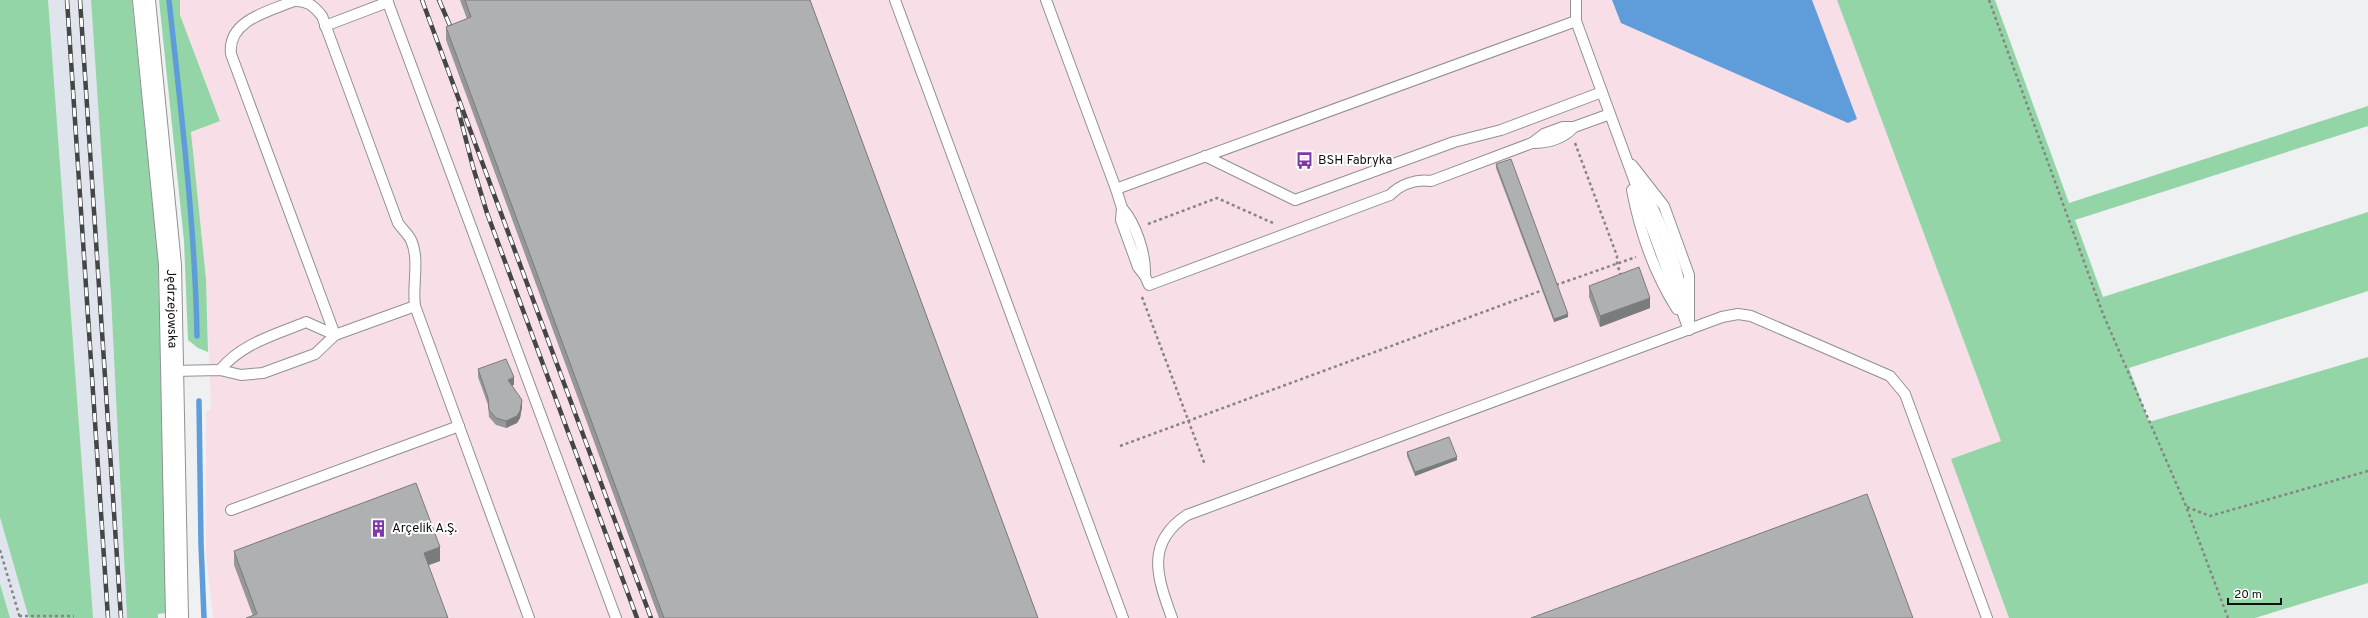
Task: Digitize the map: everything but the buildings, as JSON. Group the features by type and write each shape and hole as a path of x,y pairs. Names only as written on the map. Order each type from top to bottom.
{"street":[{"name":"Jędrzejowska","path":"144,0 170,265 177,618"}],"lane":[{"path":"335,335 230,48 234,35 248,21 294,1 300,0 311,4 322,16 398,223 412,241 415,256 413,292 415,306 529,618"},
{"path":"895,0 1123,618"},
{"path":"1046,0 1116,189 1122,208 1121,220 1138,267 1145,276 1149,285 1390,195 1397,188 1420,180 1431,181 1532,143 1547,143 1566,135 1574,127 1610,114"},
{"path":"1576,0 1576,21 1689,330"},
{"path":"325,26 388,1 616,618"},
{"path":"1116,189 1576,21"},
{"path":"1205,156 1295,200 1454,142 1501,130 1602,92"},
{"path":"1626,158 1637,216 1662,285 1689,330"},
{"path":"1626,158 1664,206 1689,275 1689,330"},
{"path":"173,371 220,370 241,375 263,374 315,354 335,335 415,306"},
{"path":"1172,618 1158,571 1159,551 1164,537 1175,524 1187,515 1722,317 1738,314 1751,316 1890,376 1898,383 1905,394 1987,618"},
{"path":"220,370 231,356 244,347 306,322 335,335"},
{"path":"231,510 459,426"}],"path":[{"path":"1989,0 2104,314 2186,507 2228,618"},
{"path":"1120,446 1650,252"},
{"path":"2186,507 2210,516 2368,471"},
{"path":"0,550 19,617 74,616"}],"shaded area":[{"path":"0,0 91,0 111,297 127,618 0,618"},
{"path":"180,0 1837,0 2001,441 1951,459 2009,618 213,618 206,554 206,412 211,409 206,279 191,132 220,121 180,15"}],"green space":[{"path":"0,0 48,0 93,618 29,618 0,517"},
{"path":"91,0 132,0 158,260 166,613 158,614 158,618 127,618 111,297"},
{"path":"159,0 180,0 180,15 220,121 191,132 206,279 208,352 198,348 188,340 184,241"},
{"path":"1837,0 1995,0 2069,203 2368,106 2368,126 2075,220 2103,297 2368,212 2368,291 2129,368 2149,422 2368,357 2368,583 2255,618 2009,618 1951,459 2001,441"},
{"path":"0,584 10,618 0,618"}],"water":[{"path":"1612,0 1812,0 1857,119 1848,123 1621,23"}],"waterway":[{"path":"169,0 183,126 196,294 197,336"},
{"path":"199,401 201,544 204,618"}],"railway":[{"path":"67,0 108,618"},
{"path":"80,0 121,618"},
{"path":"422,0 651,618"},
{"path":"439,0 454,35"},
{"path":"458,109 487,213 637,618"}],"place":[{"name":"BSH Fabryka","path":"1305,161"},
{"name":"Arçelik A.Ş.","path":"379,529"}]}
